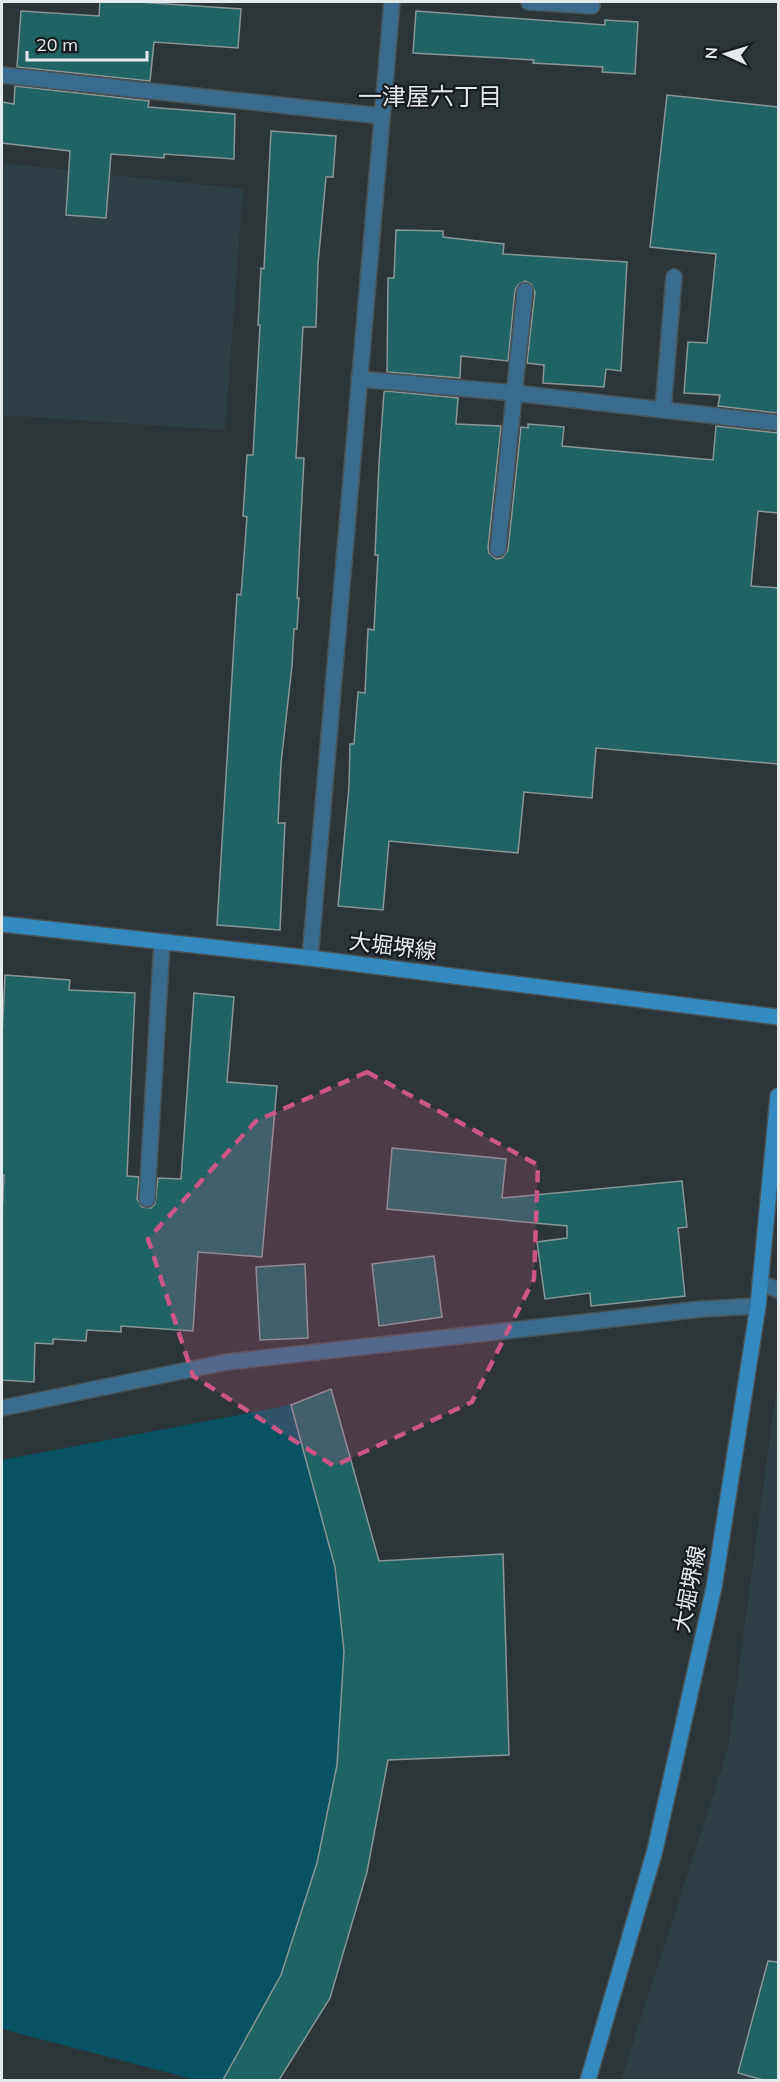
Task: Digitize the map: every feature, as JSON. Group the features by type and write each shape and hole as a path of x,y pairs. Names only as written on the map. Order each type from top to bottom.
{"main road":[{"name":"大堀堺線","path":"2,924 310,958 778,1017"},
{"name":"大堀堺線","path":"588,2080 655,1850 714,1587 758,1305 778,1096"}],"street":[{"path":"310,958 392,2"},
{"path":"529,2 592,6"},
{"path":"2,75 381,116"},
{"path":"663,410 674,277"},
{"path":"498,549 525,291"},
{"path":"359,379 514,393 778,423"},
{"path":"147,1199 162,942"},
{"path":"760,1283 778,1290"},
{"path":"2,1408 227,1362 702,1309 758,1305"}],"highlighted area":[{"path":"367,1072 538,1165 534,1279 472,1402 334,1466 193,1376 148,1239 256,1121"}],"shaded area":[{"path":"2,163 243,189 225,430 2,415"},
{"path":"778,1378 778,2080 621,2080 728,1749"},
{"path":"291,1405 335,1567 344,1651 337,1765 317,1863 281,1975 223,2080 196,2080 2,2029 2,1460"}],"building":[{"path":"100,2 139,2 241,9 238,48 154,42 150,81 17,67 21,11 99,16"},
{"path":"416,11 605,25 605,20 638,22 635,74 602,72 603,67 533,63 534,60 413,53"},
{"path":"15,86 149,101 148,107 235,114 234,159 164,154 164,158 111,154 106,218 66,215 70,151 2,143 2,102 14,104"},
{"path":"667,95 778,107 778,413 718,406 720,395 684,393 688,342 707,343 716,254 650,247"},
{"path":"271,131 336,136 333,177 326,177 318,264 316,327 303,327 296,458 304,458 297,598 299,598 281,763 278,823 285,823 280,930 217,925 237,594 241,595 247,517 243,516 247,455 253,455 261,268 264,269"},
{"path":"396,230 443,231 443,237 504,244 503,254 627,262 621,371 606,369 604,387 543,383 544,365 527,363 535,292 531,284 525,281 515,290 508,361 461,356 460,378 387,372 388,278 394,278"},
{"path":"384,392 458,398 456,424 501,426 488,548 489,553 496,559 502,558 508,550 521,427 528,428 528,424 564,427 562,446 713,460 716,426 778,433 778,513 758,511 751,586 778,588 778,764 596,748 592,798 524,792 518,853 389,841 383,910 338,906 349,787 350,744 354,744 358,692 365,693 368,629 374,630 379,463"},
{"path":"5,975 70,980 69,990 135,993 127,1176 139,1177 137,1199 142,1207 151,1208 155,1204 158,1178 181,1179 194,993 234,997 227,1082 277,1086 262,1257 198,1252 193,1331 121,1326 121,1332 87,1330 86,1341 53,1339 53,1344 35,1343 34,1382 2,1380 4,1175 2,1175 2,1037"},
{"path":"392,1148 506,1159 502,1198 682,1181 687,1227 678,1228 685,1296 591,1306 590,1293 545,1299 537,1242 567,1238 567,1226 387,1209"},
{"path":"434,1256 442,1317 379,1326 372,1264"},
{"path":"305,1264 308,1338 260,1340 256,1267"},
{"path":"331,1389 379,1561 503,1554 509,1755 388,1760 367,1872 330,1998 279,2080 223,2080 281,1975 317,1863 337,1765 344,1651 335,1567 291,1405"},
{"path":"768,1961 778,1962 778,2080 763,2080 738,2073"}],"district":[{"name":"一津屋六丁目","path":"430,96"}]}
